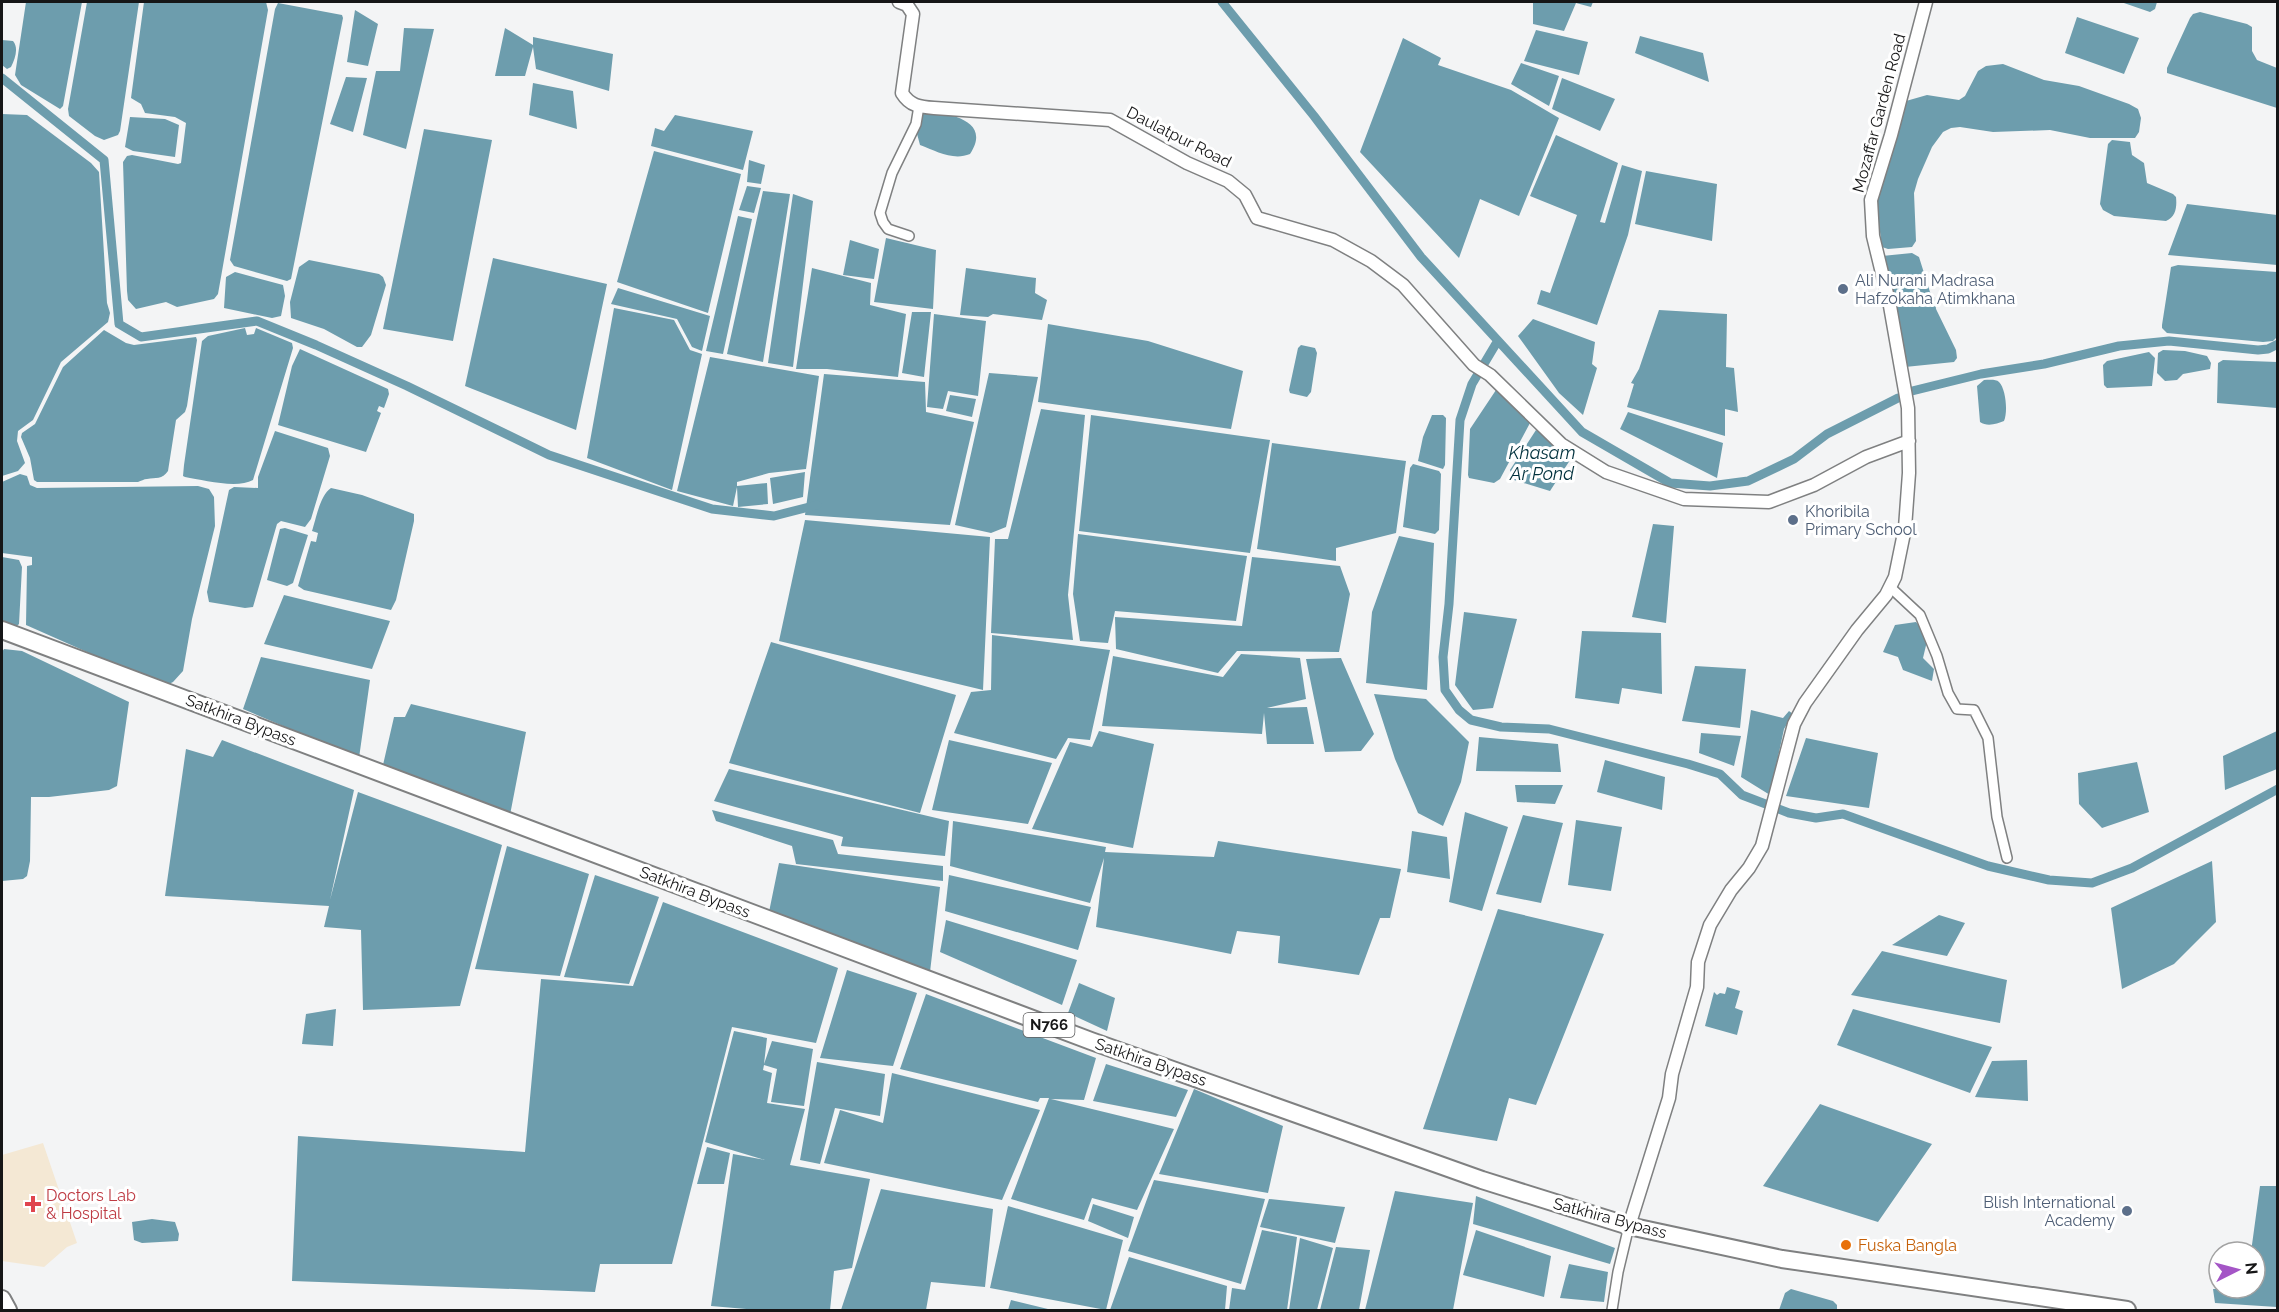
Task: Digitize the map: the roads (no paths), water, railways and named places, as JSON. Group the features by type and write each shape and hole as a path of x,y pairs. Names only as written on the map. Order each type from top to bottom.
{"highway":[{"name":"Satkhira Bypass","path":"2,630 1091,1041 1482,1180 1629,1226 1782,1259 2127,1311"},
{"path":"2,1299 8,1311"}],"street":[{"path":"899,2 906,5 913,14 902,93 907,101 919,106 916,124 892,173 880,213 888,229 909,236"},
{"name":"Mozaffar Garden Road","path":"1909,441 1904,375 1873,236 1871,200 1891,135 1926,2"},
{"name":"Daulatpur Road","path":"919,106 1110,120 1187,163 1228,181 1245,195 1257,218 1333,240 1371,261 1403,285 1474,365 1490,375 1561,444 1606,472 1684,499 1769,502 1814,485 1866,457 1909,441"},
{"path":"1612,1311 1629,1226 1669,1098 1672,1074 1697,987 1698,962 1710,925 1731,890 1756,858 1765,838 1794,724 1805,703 1895,577 1905,528 1909,441"},
{"path":"1890,587 1920,615 1937,656 1948,693 1957,709 1974,710 1988,738 1997,817 2007,858"}],"water":[{"path":"26,2 82,2 63,106 60,109 21,85 15,75"},
{"path":"87,2 139,2 120,131 118,135 104,140 69,116 68,109"},
{"path":"144,2 266,2 268,10 218,294 214,299 177,307 166,302 136,309 128,300 127,291 123,162 127,156 132,155 181,163 186,123 175,117 145,113 141,104 131,98"},
{"path":"1533,2 1593,2 1591,7 1576,3 1564,31 1533,24"},
{"path":"2121,2 2157,2 2155,9 2150,12"},
{"path":"278,3 342,15 343,18 291,279 287,281 234,266 230,260 275,9"},
{"path":"355,10 378,24 368,66 347,62"},
{"path":"2200,12 2252,27 2252,51 2257,60 2277,68 2277,108 2167,73 2167,68 2190,18 2193,14"},
{"path":"2077,17 2139,38 2124,74 2065,53"},
{"path":"404,28 434,29 406,149 363,135 376,71 400,71"},
{"path":"505,28 533,45 533,37 613,54 609,91 536,69 533,47 525,76 495,76"},
{"path":"1536,30 1588,42 1579,75 1524,61"},
{"path":"1640,36 1703,53 1709,82 1635,53"},
{"path":"1403,38 1441,58 1438,65 1511,90 1559,118 1519,216 1480,199 1459,258 1360,152"},
{"path":"2,40 13,41 16,47 14,61 7,69 2,65"},
{"path":"1521,63 1559,76 1549,106 1511,84"},
{"path":"2003,64 2044,80 2079,86 2129,104 2138,109 2141,118 2139,132 2135,138 2090,138 2050,130 1993,132 1960,127 1951,128 1943,132 1932,147 1918,179 1914,193 1916,241 1912,247 1888,249 1882,247 1876,202 1906,101 1927,95 1959,100 1965,96 1978,71 1986,66"},
{"path":"346,77 367,78 353,132 330,124"},
{"path":"1562,78 1615,99 1600,131 1552,109"},
{"path":"533,83 573,91 577,129 529,115"},
{"path":"923,111 954,116 971,126 976,133 976,142 970,154 951,156 920,145 916,130"},
{"path":"2,114 27,115 91,163 99,172 107,303 110,313 108,322 61,362 33,420 18,431 17,441 25,463 18,471 2,476"},
{"path":"675,115 753,131 743,170 651,146 655,128 664,131"},
{"path":"130,117 165,119 179,125 175,157 133,151 125,147"},
{"path":"424,129 492,140 453,341 383,329"},
{"path":"1556,135 1618,163 1600,222 1605,223 1622,165 1642,171 1628,235 1597,325 1537,304 1541,290 1550,293 1577,215 1530,196"},
{"path":"2112,140 2130,142 2132,155 2144,163 2147,183 2176,197 2172,217 2166,221 2114,216 2103,210 2100,204 2108,144"},
{"path":"654,151 741,174 708,313 617,282"},
{"path":"749,160 765,165 761,184 747,182"},
{"path":"1646,171 1717,184 1712,241 1635,224"},
{"path":"747,186 761,188 754,213 739,210"},
{"path":"763,191 790,194 763,362 727,354"},
{"path":"793,194 813,201 793,367 768,363"},
{"path":"2187,204 2277,215 2277,265 2168,255"},
{"path":"738,216 752,219 723,354 706,351"},
{"path":"886,238 936,250 933,309 874,302"},
{"path":"850,240 879,249 874,279 843,275"},
{"path":"1912,253 1919,257 1930,292 1935,298 1936,309 1956,350 1957,358 1954,362 1905,367 1882,256"},
{"path":"493,258 607,284 576,430 465,386"},
{"path":"309,260 379,274 383,277 386,285 371,335 362,347 357,347 324,329 291,318 290,302 299,267"},
{"path":"2178,265 2277,272 2277,337 2273,341 2263,342 2167,333 2162,325 2171,267"},
{"path":"812,268 871,283 870,305 906,314 898,377 827,369 796,369"},
{"path":"966,268 1036,278 1035,293 1047,300 1042,320 993,314 988,317 960,315"},
{"path":"235,272 283,285 285,296 281,316 272,318 224,308 226,277"},
{"path":"618,288 710,316 702,351 692,347 677,319 611,304"},
{"path":"614,308 674,320 690,350 702,354 672,490 587,458"},
{"path":"1659,310 1727,314 1726,367 1734,368 1738,412 1725,409 1725,436 1627,407 1634,384 1631,383 1639,369"},
{"path":"912,312 931,312 924,377 902,373"},
{"path":"934,314 986,321 978,396 948,391 943,409 927,407"},
{"path":"1533,319 1595,342 1592,364 1597,368 1583,415 1559,393 1518,336"},
{"path":"1048,324 1148,341 1243,371 1231,429 1038,402"},
{"path":"245,328 247,335 254,334 256,328 292,343 293,348 253,480 246,483 229,484 185,477 183,476 184,465 202,341 208,336"},
{"path":"104,330 134,345 196,337 187,406 185,412 176,420 168,471 161,477 138,482 37,482 34,480 30,458 21,437 22,433 35,424 63,367"},
{"path":"1301,345 1315,348 1317,353 1311,392 1307,397 1290,393 1289,390 1298,348"},
{"path":"300,349 388,389 389,394 384,408 379,406 377,411 381,413 366,452 278,425 292,366"},
{"path":"2163,350 2185,351 2207,356 2211,363 2210,369 2183,374 2177,380 2165,381 2157,373 2158,353"},
{"path":"2149,352 2155,358 2152,386 2107,388 2104,385 2103,365 2107,361"},
{"path":"710,357 819,376 806,469 769,473 737,482 737,486 767,483 768,504 738,507 737,487 733,506 677,491"},
{"path":"2223,360 2277,362 2277,408 2217,403 2218,363"},
{"path":"989,373 1038,377 1006,527 991,533 955,525"},
{"path":"824,374 925,382 926,412 974,422 950,525 805,515"},
{"path":"1984,380 1996,380 2001,385 2006,401 2004,421 1989,425 1980,422 1977,386"},
{"path":"1496,390 1530,420 1530,423 1500,479 1494,483 1469,478 1468,475 1470,429"},
{"path":"950,395 976,399 972,417 946,411"},
{"path":"1041,409 1085,415 1068,595 1073,640 991,633 995,539 1008,539"},
{"path":"1628,412 1723,443 1717,478 1620,429"},
{"path":"1091,415 1270,440 1250,553 1079,531"},
{"path":"1432,415 1443,415 1446,418 1443,469 1418,461 1423,437"},
{"name":"Khasam Ar Pond","path":"1536,430 1574,454 1550,491 1514,480 1510,470"},
{"path":"275,431 328,448 330,456 311,519 305,527 281,521 277,524 253,607 245,608 209,602 207,592 229,490 234,487 258,488 258,477"},
{"path":"1272,443 1406,461 1396,533 1336,548 1336,561 1257,549"},
{"path":"1413,464 1439,471 1441,474 1439,530 1435,534 1403,527 1410,468"},
{"path":"805,472 803,497 773,504 770,478"},
{"path":"20,474 27,476 30,485 37,488 198,486 209,489 214,497 215,526 192,619 183,671 173,682 165,686 157,683 26,625 27,566 32,565 32,557 2,553 2,482"},
{"path":"331,488 362,495 414,514 396,600 391,610 304,590 298,586 311,541 316,542 318,533 312,531 319,508 327,491"},
{"path":"805,520 990,537 983,690 779,641"},
{"path":"1653,524 1674,526 1666,623 1632,617"},
{"path":"285,528 308,535 293,583 287,586 267,580 280,529"},
{"path":"1078,534 1247,556 1236,621 1115,611 1108,643 1080,641 1073,594"},
{"path":"1399,536 1434,543 1427,690 1366,683 1372,612"},
{"path":"2,557 19,560 22,567 19,624 17,626 2,623"},
{"path":"1252,557 1340,566 1350,594 1339,652 1237,651 1218,673 1116,649 1115,617 1242,626"},
{"path":"284,595 390,621 372,669 264,644"},
{"path":"1464,612 1517,619 1493,708 1473,710 1455,685"},
{"path":"1916,622 1928,637 1923,658 1934,669 1932,681 1903,670 1898,657 1883,652 1895,625"},
{"path":"1582,631 1661,633 1662,694 1622,688 1619,704 1575,698"},
{"path":"992,635 1110,650 1090,740 1068,738 1056,759 954,733 971,692 991,690"},
{"path":"771,642 956,695 920,813 729,763"},
{"path":"4,649 22,651 129,702 117,786 109,790 31,797 30,861 27,876 23,879 2,881 2,652"},
{"path":"1241,654 1300,658 1306,699 1267,708 1307,707 1314,744 1267,744 1264,713 1262,734 1102,726 1113,656 1223,677"},
{"path":"261,657 370,680 359,758 243,709"},
{"path":"1341,658 1374,734 1361,751 1325,752 1306,659"},
{"path":"1695,666 1746,669 1740,728 1682,721"},
{"path":"1374,694 1426,699 1469,742 1461,782 1443,826 1418,813 1395,759"},
{"path":"411,704 526,732 510,815 383,765 394,717 405,717"},
{"path":"1751,710 1783,718 1789,711 1793,714 1784,729 1770,795 1741,777"},
{"path":"1099,731 1154,744 1133,848 1032,829 1070,742 1092,747"},
{"path":"2277,731 2277,769 2225,790 2223,756"},
{"path":"1701,733 1741,736 1734,766 1699,753"},
{"path":"1479,737 1558,744 1561,772 1476,771"},
{"path":"1806,738 1878,753 1869,808 1786,796"},
{"path":"222,740 354,790 330,900 358,792 502,845 460,1006 363,1010 361,930 324,927 329,906 165,896 186,749 213,757"},
{"path":"949,740 1052,763 1028,824 932,810"},
{"path":"1605,760 1665,777 1662,810 1597,792"},
{"path":"2137,762 2149,812 2102,828 2079,804 2078,773"},
{"path":"729,769 949,821 945,856 841,846 843,837 714,801"},
{"path":"1515,785 1563,785 1555,804 1517,802"},
{"path":"712,810 833,840 838,854 943,866 943,881 796,864 792,846 716,821"},
{"path":"1465,812 1508,827 1482,911 1449,902"},
{"path":"1523,815 1563,823 1541,903 1496,894"},
{"path":"1576,820 1622,827 1611,891 1568,885"},
{"path":"953,821 1106,847 1105,852 1214,857 1218,841 1401,869 1390,918 1380,918 1359,975 1278,963 1280,936 1237,931 1231,954 1096,927 1104,858 1090,903 950,866"},
{"path":"1412,831 1447,837 1450,879 1407,872"},
{"path":"507,846 589,874 560,976 475,969"},
{"path":"2212,861 2216,922 2174,964 2122,989 2111,908"},
{"path":"779,863 940,887 930,972 769,912"},
{"path":"595,875 659,897 629,984 564,977"},
{"path":"949,875 1091,907 1078,950 945,911"},
{"path":"663,902 838,968 816,1043 732,1027 672,1264 600,1264 595,1292 292,1281 298,1136 525,1152 541,979 633,986"},
{"path":"1498,909 1604,934 1536,1105 1509,1098 1497,1141 1423,1129"},
{"path":"1939,915 1965,923 1947,956 1892,945"},
{"path":"946,920 1077,960 1062,1005 940,952"},
{"path":"1882,951 2007,980 2000,1023 1851,995"},
{"path":"847,970 917,993 893,1066 820,1058"},
{"path":"1079,983 1115,998 1107,1031 1068,1013"},
{"path":"1727,987 1740,991 1735,1008 1743,1011 1737,1035 1705,1026 1714,992 1717,995 1725,994"},
{"path":"926,994 1096,1058 1084,1100 1051,1099 1174,1129 1137,1210 1092,1198 1084,1220 1011,1199 1049,1098 1040,1098 1038,1102 900,1069"},
{"path":"336,1009 333,1046 302,1044 306,1014"},
{"path":"1853,1009 1992,1047 1970,1093 1837,1045"},
{"path":"734,1031 767,1038 764,1064 772,1041 813,1049 804,1106 771,1102 777,1069 764,1065 763,1070 772,1073 767,1103 805,1109 790,1165 870,1179 852,1268 834,1271 830,1310 758,1310 711,1306 733,1154 765,1160 705,1142"},
{"path":"2027,1060 2028,1101 1975,1097 1992,1061"},
{"path":"817,1062 885,1074 880,1116 835,1108 820,1164 800,1160"},
{"path":"1106,1064 1188,1090 1176,1117 1093,1101"},
{"path":"892,1073 1040,1110 1002,1200 824,1163 840,1110 883,1123"},
{"path":"1194,1089 1283,1126 1268,1193 1159,1174"},
{"path":"1820,1104 1932,1144 1878,1222 1763,1186"},
{"path":"707,1147 730,1153 724,1184 697,1184"},
{"path":"1154,1180 1265,1199 1241,1284 1128,1251"},
{"path":"2260,1186 2277,1186 2277,1307 2215,1303 2215,1300 2267,1300 2267,1240 2253,1240"},
{"path":"881,1189 993,1209 985,1287 931,1282 926,1310 841,1310"},
{"path":"1395,1191 1473,1203 1453,1310 1365,1310"},
{"path":"1476,1196 1615,1248 1610,1264 1473,1224"},
{"path":"1269,1199 1345,1207 1335,1243 1260,1227"},
{"path":"1093,1204 1134,1217 1128,1238 1088,1221"},
{"path":"1008,1206 1123,1240 1106,1310 990,1288"},
{"path":"152,1219 175,1222 179,1234 178,1241 142,1243 134,1240 132,1222"},
{"path":"1262,1230 1297,1237 1287,1310 1229,1310 1232,1288 1245,1290"},
{"path":"1476,1230 1551,1256 1544,1297 1463,1275"},
{"path":"1300,1238 1333,1248 1317,1310 1289,1310"},
{"path":"1336,1247 1370,1250 1359,1310 1320,1310"},
{"path":"1129,1257 1227,1286 1225,1310 1110,1310"},
{"path":"1569,1264 1608,1272 1604,1302 1560,1298"},
{"path":"1791,1289 1833,1301 1837,1305 1837,1310 1779,1310 1785,1293"},
{"path":"1011,1300 1052,1310 1008,1310"}],"waterway":[{"path":"1222,2 1314,116 1421,257 1582,432 1670,483 1710,486 1748,481 1794,459 1827,434 1898,398"},
{"path":"2,78 104,160 119,324 141,337 257,321 407,386 549,455 712,509 774,516 817,505"},
{"path":"1912,391 1981,374 2044,364 2119,346 2169,341 2258,350 2268,349 2278,344"},
{"path":"1497,342 1472,384 1460,420 1449,604 1443,657 1445,690 1459,710 1471,720 1501,727 1549,729 1688,764 1720,774 1742,795 1789,813 1816,818 1843,814 1988,866 2049,880 2092,883 2132,868 2278,789"}],"place":[{"name":"Ali Nurani Madrasa Hafzokaha Atimkhana","path":"1843,289"},
{"name":"Khoribila Primary School","path":"1793,520"},
{"name":"Doctors Lab & Hospital","path":"33,1204"},
{"name":"Blish International Academy","path":"2127,1211"},
{"name":"Fuska Bangla","path":"1846,1245"}]}
